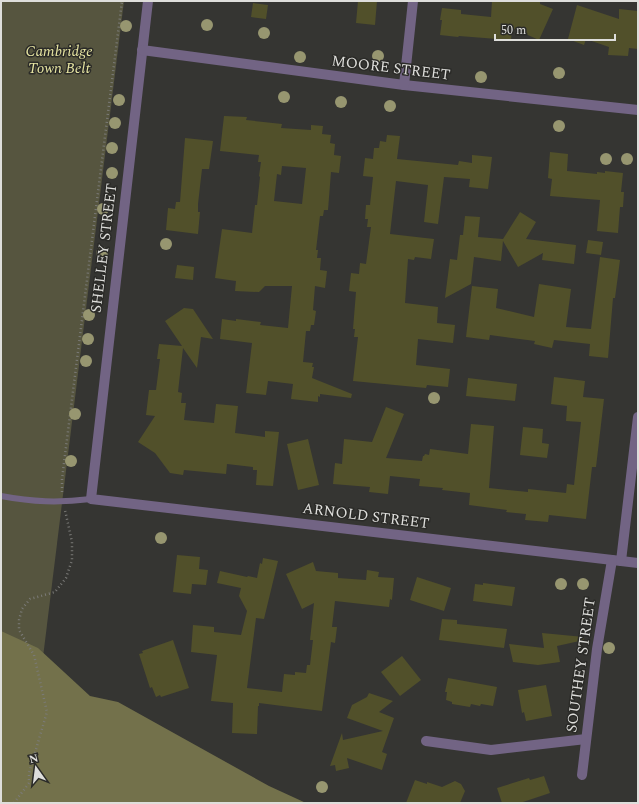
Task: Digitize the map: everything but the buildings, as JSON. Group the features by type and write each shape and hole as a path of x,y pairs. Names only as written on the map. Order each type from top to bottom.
{"street":[{"name":"SHELLEY STREET","path":"90,499 148,1"},
{"path":"404,85 413,1"},
{"name":"MOORE STREET","path":"142,50 404,85 638,110"},
{"name":"SOUTHEY STREET","path":"582,775 597,649 617,560 638,417"},
{"name":"ARNOLD STREET","path":"90,499 638,563"},
{"path":"426,741 491,750 586,739"}],"lane":[{"path":"1,496 26,500 64,502 90,499"}],"path":[{"path":"62,492 62,479 122,1"},
{"path":"14,803 28,783 29,773 47,712 34,655 19,630 19,620 22,609 30,599 35,596 47,595 55,592 66,578 72,560 72,542 66,514"}],"green space":[{"name":"Cambridge Town Belt","path":"1,1 124,1 25,803 1,803"}],"shaded area":[{"path":"1,631 38,648 90,696 118,702 269,786 306,803 1,803"}]}
